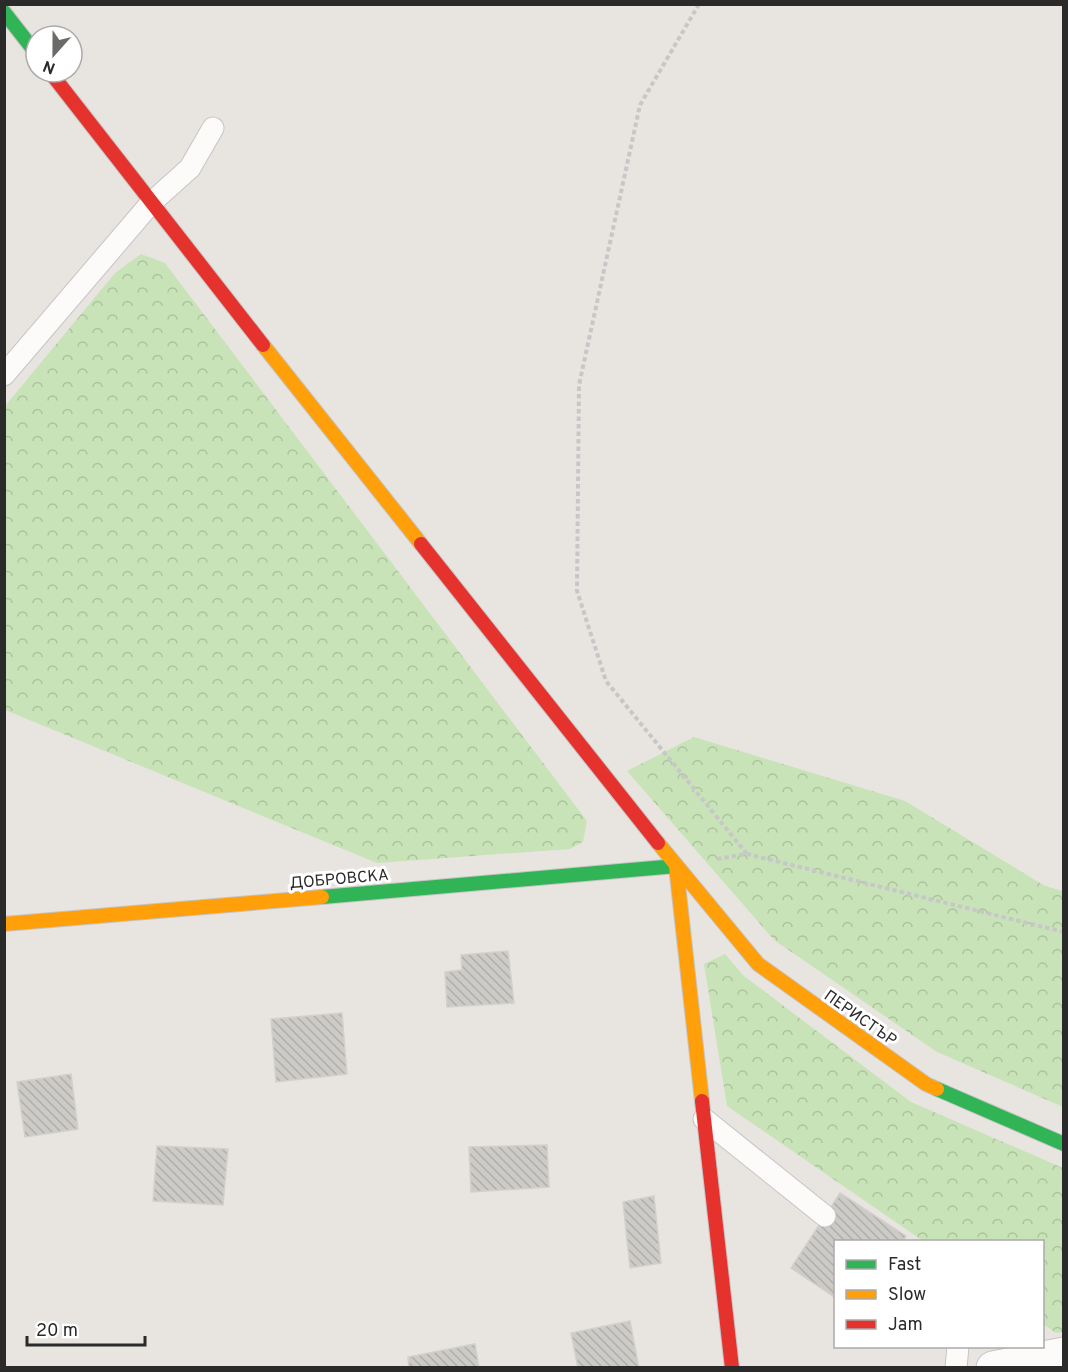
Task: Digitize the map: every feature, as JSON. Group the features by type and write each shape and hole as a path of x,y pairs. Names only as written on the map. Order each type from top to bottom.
{"street":[{"path":"4,12 24,38"},
{"name":"ПЕРИСТЪР","path":"59,84 676,866 758,964 926,1084 1064,1144"},
{"path":"676,866 732,1368"},
{"name":"ДОБРОВСКА","path":"4,924 676,866"},
{"path":"993,1368 1064,1354"}],"lane":[{"path":"4,375 151,203 190,168 213,128"},
{"path":"704,1119 825,1216"},
{"path":"956,1368 958,1348"}],"path":[{"path":"699,4 640,105 579,385 577,591 606,681 747,854"},
{"path":"676,866 747,854 1064,932"}],"green space":[{"path":"141,254 165,263 587,821 583,842 570,849 377,863 5,710 5,406 115,273"},
{"path":"694,737 905,801 1045,886 1063,891 1063,1107 937,1052 774,940 627,771"},
{"path":"725,954 744,976 911,1102 1063,1168 1063,1332 1056,1333 1044,1325 1044,1240 922,1240 727,1106 704,964"}],"building":[{"path":"508,951 514,1003 447,1007 445,972 462,970 461,955"},
{"path":"342,1013 347,1074 276,1082 271,1019"},
{"path":"71,1074 78,1129 25,1137 17,1082"},
{"path":"547,1145 549,1187 471,1192 469,1147"},
{"path":"157,1146 228,1149 223,1205 153,1201"},
{"path":"840,1193 906,1236 904,1240 834,1240 834,1297 791,1268"},
{"path":"654,1196 661,1263 630,1268 623,1202"},
{"path":"630,1321 639,1368 578,1368 571,1333"},
{"path":"475,1344 479,1368 409,1368 408,1357"}],"traffic: fast":[{"path":"4,12 24,38"},
{"path":"322,897 676,866"},
{"path":"937,1089 1064,1144"}],"traffic: slow":[{"path":"263,345 421,544"},
{"path":"658,843 758,964 926,1084 937,1089"},
{"path":"676,866 702,1101"},
{"path":"4,924 322,897"}],"traffic: jam":[{"path":"59,84 263,345"},
{"path":"421,544 658,843"},
{"path":"702,1101 732,1368"}]}
